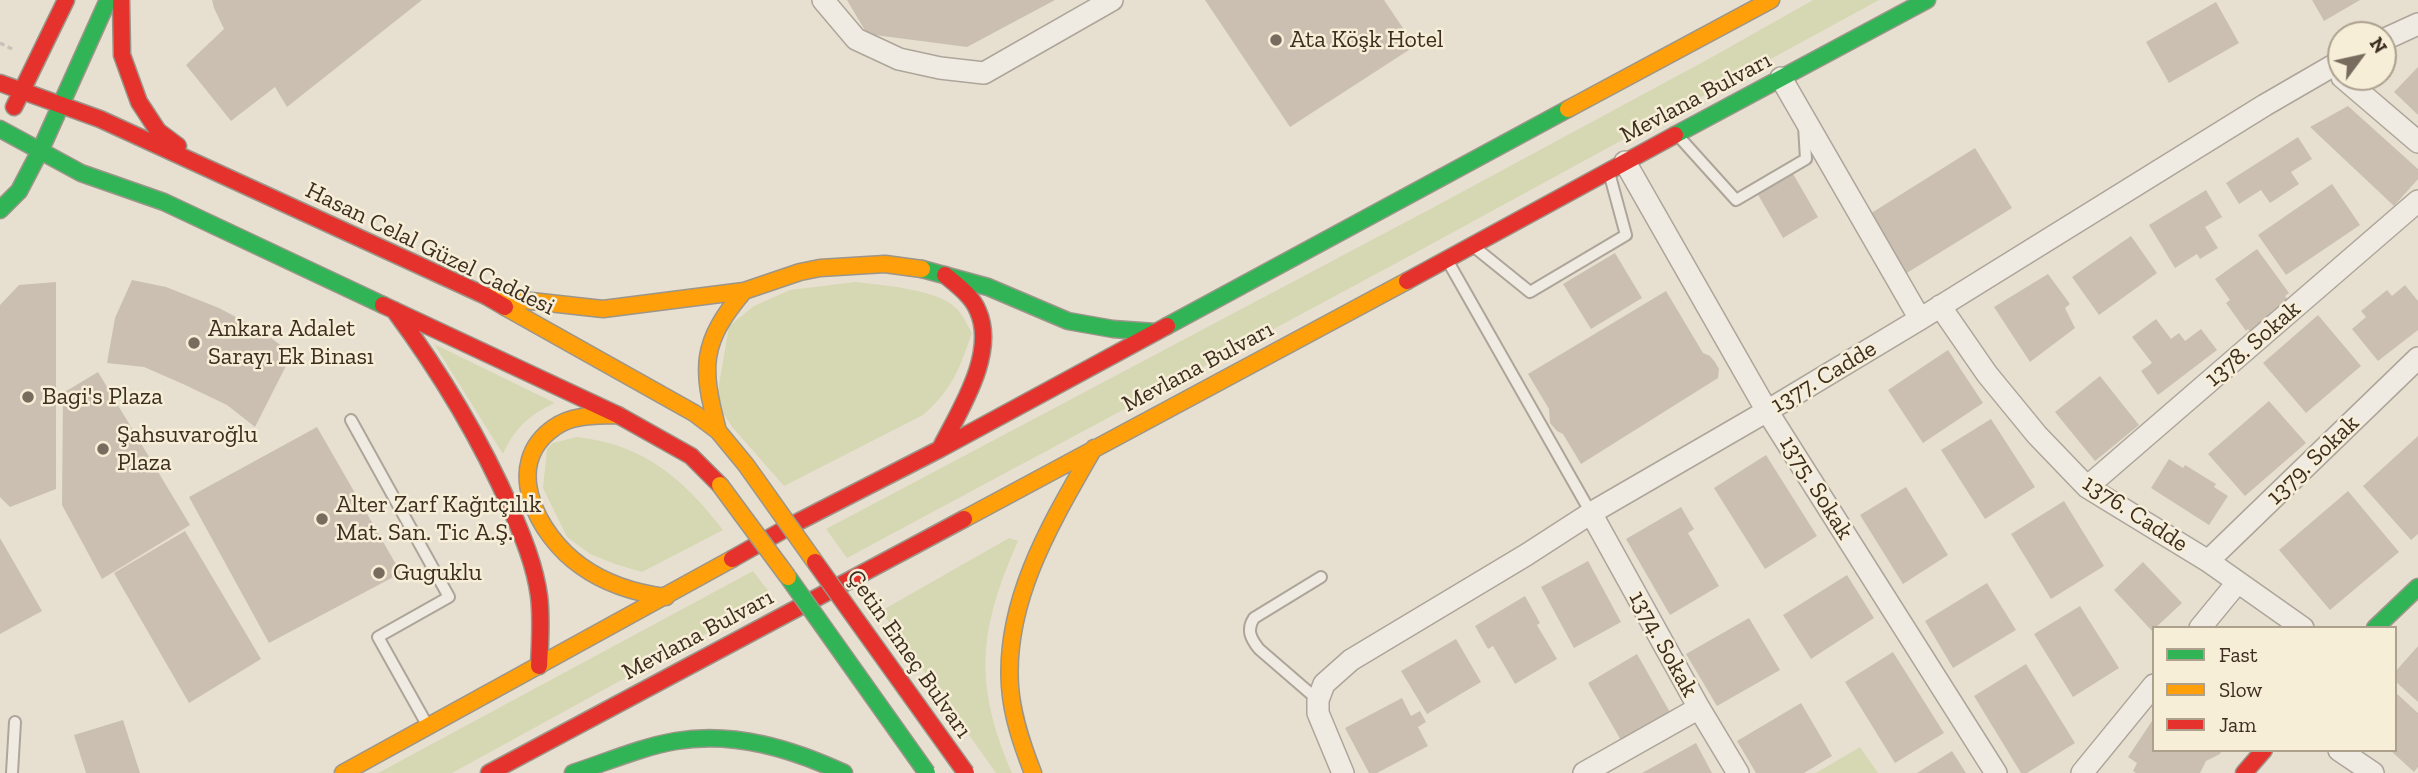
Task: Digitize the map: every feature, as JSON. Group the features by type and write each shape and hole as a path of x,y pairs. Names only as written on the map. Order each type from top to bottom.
{"main road":[{"path":"66,0 1,131 41,149 81,173 164,202 618,415 691,456 720,485 788,576 927,773"},
{"path":"0,210 19,191 41,149 108,0"},
{"path":"121,0 122,55 139,102 158,131 209,169"},
{"name":"Mevlana Bulvarı","path":"343,773 666,597 792,525 940,449 1771,0"},
{"name":"Mevlana Bulvarı","path":"489,773 1927,0"},
{"name":"Hasan Celal Güzel Caddesi","path":"0,83 60,103 486,296 694,413 718,431 746,465 815,562"},
{"path":"486,296 604,309 744,291 800,272 861,264 914,267 988,287 1068,321 1113,329 1155,332"},
{"path":"940,449 971,384 984,342 979,313 970,299 944,274"},
{"path":"718,431 705,379 706,358 717,324 744,291"},
{"path":"394,310 441,374 463,410 503,489 536,579 541,617 539,666"},
{"path":"618,415 603,413 578,416 558,423 543,434 530,454 527,481 531,498 549,535 571,559 620,588 666,597"},
{"path":"1033,773 1014,726 1009,697 1009,646 1012,625 1039,550 1094,448"},
{"name":"Çetin Emeç Bulvarı","path":"815,562 966,773"},
{"path":"2377,626 2418,587"},
{"path":"573,773 659,744 701,739 773,746 844,773"},
{"path":"2244,773 2262,752"}],"street":[{"path":"823,0 856,39 899,59 940,68 984,72 1112,0"},
{"path":"2397,34 2418,24"},
{"name":"1377. Cadde","path":"1318,700 1324,684 1351,660 1591,513 2327,77"},
{"path":"1781,78 1920,319"},
{"path":"2361,91 2418,142"},
{"name":"1375. Sokak","path":"1616,167 1996,773"},
{"name":"1378. Sokak","path":"2087,487 2418,201"},
{"name":"1376. Cadde","path":"1940,306 1987,374 2037,435 2087,487 2208,562 2300,626"},
{"name":"1379. Sokak","path":"2208,562 2418,358"},
{"name":"1374. Sokak","path":"1591,513 1738,773"},
{"path":"2202,626 2237,583"},
{"path":"2082,773 2152,687"},
{"path":"1318,700 1318,713 1343,773"},
{"path":"1584,773 1699,708"},
{"path":"2342,752 2373,773"}],"lane":[{"path":"1676,134 1736,200 1806,159 1803,116"},
{"path":"1473,246 1530,292 1626,235 1616,167"},
{"path":"1447,260 1591,513"},
{"path":"351,420 449,597 378,637 428,726"},
{"path":"1318,700 1259,649 1252,641 1249,629 1254,618 1321,577"},
{"path":"12,773 15,722"}],"green space":[{"path":"1813,0 1879,0 847,558 826,529 1436,206"},
{"path":"855,282 924,292 949,302 963,317 972,333 954,378 923,415 784,486 733,428 716,403 729,326 754,306 790,290"},
{"path":"434,344 555,403 524,423 503,454"},
{"path":"577,437 622,447 660,467 693,495 723,530 642,572 590,554 567,537 543,488 547,449 553,443"},
{"path":"1009,538 1018,541 995,602 986,656 986,683 991,711 1012,773 996,773 881,611"},
{"path":"753,571 773,597 452,773 378,773"},
{"path":"1860,747 1878,773 1816,773"}],"building":[{"path":"212,0 422,0 287,107 275,87 231,121 186,65 224,29"},
{"path":"847,0 1055,0 967,47 867,34"},
{"path":"1205,0 1384,0 1415,46 1290,127"},
{"path":"2312,0 2360,0 2324,21"},
{"path":"2216,2 2239,43 2169,83 2146,42"},
{"path":"2418,67 2418,115 2394,92"},
{"path":"2348,106 2418,169 2418,179 2394,206 2310,127"},
{"path":"2298,137 2312,159 2291,172 2299,184 2270,203 2261,190 2239,204 2226,183"},
{"path":"1975,148 2012,208 1902,276 1865,217"},
{"path":"1792,172 1818,217 1783,238 1757,193"},
{"path":"2332,184 2360,225 2286,275 2258,235"},
{"path":"2206,190 2222,217 2205,227 2218,248 2200,259 2197,254 2175,268 2149,225"},
{"path":"2131,236 2157,273 2099,315 2072,277"},
{"path":"2257,249 2289,293 2285,296 2288,300 2271,312 2274,316 2251,333 2248,329 2246,331 2226,303 2230,300 2215,279"},
{"path":"1615,253 1642,298 1591,329 1563,284"},
{"path":"2048,274 2070,304 2065,308 2075,328 2030,362 1994,307"},
{"name":"Ankara Adalet Sarayı Ek Binası","path":"132,280 166,287 219,308 262,331 292,354 255,427 227,405 144,367 107,363 115,318"},
{"name":"Bagi's Plaza","path":"56,282 56,489 10,507 0,497 0,305 19,285"},
{"path":"2405,285 2418,301 2418,330 2378,361 2352,329 2366,317 2361,311 2387,290 2392,296"},
{"path":"1666,291 1703,353 1715,362 1719,369 1718,378 1581,464 1563,434 1550,423 1549,409 1528,374"},
{"path":"2318,315 2361,366 2306,413 2263,363"},
{"path":"2156,319 2171,339 2179,333 2185,341 2201,329 2217,350 2158,395 2141,371 2152,363 2132,337"},
{"path":"1948,350 1983,403 1923,443 1888,390"},
{"name":"Şahsuvaroğlu Plaza","path":"98,372 190,525 102,579 62,505 63,393"},
{"path":"2100,376 2139,425 2095,461 2055,412"},
{"path":"2269,401 2306,443 2245,496 2208,454"},
{"path":"1991,419 2035,487 1985,519 1941,450"},
{"path":"317,427 401,573 269,643 189,497"},
{"path":"2418,436 2418,534 2411,540 2363,486"},
{"path":"1766,455 1817,536 1765,569 1714,488"},
{"path":"2169,459 2183,468 2185,465 2216,484 2214,487 2228,496 2209,525 2151,488"},
{"path":"1906,487 1948,555 1903,584 1860,515"},
{"path":"2348,491 2399,552 2330,610 2279,550"},
{"path":"2064,501 2104,566 2051,599 2011,534"},
{"path":"1681,507 1694,529 1688,533 1719,586 1670,615 1626,539"},
{"path":"185,531 261,659 189,703 114,573"},
{"path":"0,538 42,611 0,634"},
{"path":"1588,561 1621,622 1574,648 1541,587"},
{"path":"2143,562 2182,603 2157,626 2152,626 2152,631 2114,590"},
{"path":"1847,575 1874,618 1811,659 1783,615"},
{"path":"1987,583 2016,630 1953,668 1925,621"},
{"path":"1525,596 1540,623 1537,625 1557,659 1515,684 1493,646 1488,649 1475,626"},
{"path":"2080,606 2119,668 2073,697 2034,634"},
{"path":"1749,618 1780,670 1717,706 1686,654"},
{"path":"1456,639 1481,682 1427,714 1401,671"},
{"path":"2418,646 2418,702 2397,683 2397,670"},
{"path":"1893,652 1944,733 1895,763 1845,682"},
{"path":"1637,654 1671,714 1622,742 1588,683"},
{"path":"2026,664 2075,743 2027,773 2021,773 1974,696"},
{"path":"2397,694 2418,713 2418,767 2414,772 2392,752 2397,752"},
{"path":"1402,698 1411,716 1420,711 1426,722 1418,727 1428,746 1377,773 1369,773 1345,728"},
{"path":"1801,703 1832,756 1804,773 1756,773 1737,741"},
{"path":"123,720 140,773 86,773 74,735"},
{"path":"2152,721 2152,752 2221,752 2206,761 2200,773 2136,773 2133,771 2137,763 2128,757"},
{"path":"1696,743 1712,773 1642,773"},
{"path":"1952,751 1966,773 1917,773"}],"traffic: fast":[{"path":"0,210 19,191 41,149 108,0"},
{"path":"1675,135 1927,0"},
{"path":"1167,326 1568,109"},
{"path":"0,129 81,173 164,202 383,305"},
{"path":"922,269 988,287 1068,321 1113,329 1155,332"},
{"path":"788,577 927,773"},
{"path":"2377,626 2418,587"},
{"path":"573,773 663,744 719,738 762,744 804,756 844,773"}],"traffic: slow":[{"path":"1568,109 1771,0"},
{"path":"486,296 603,309 744,291 820,268 885,264 922,269"},
{"path":"964,519 1407,281"},
{"path":"718,431 709,389 708,356 719,326 744,291"},
{"path":"505,307 694,413 718,431 746,465"},
{"path":"618,415 585,416 569,420 555,427 539,442 530,460 528,479 531,499 539,519 551,537 581,566 621,587 666,597"},
{"path":"1033,773 1018,730 1011,697 1010,654 1015,622 1034,561 1094,448"},
{"path":"746,465 815,562"},
{"path":"720,485 788,577"},
{"path":"343,773 732,559"}],"traffic: jam":[{"path":"14,107 66,0"},
{"path":"121,0 122,55 139,102 158,131 178,146"},
{"path":"0,83 100,119 505,307"},
{"path":"1407,281 1675,135"},
{"path":"940,449 973,382 983,345 983,328 978,311 964,291 945,275"},
{"path":"383,305 618,415 691,456 720,485"},
{"path":"394,310 443,381 472,431 520,530 532,563 539,596 539,666"},
{"path":"732,559 1167,326"},
{"path":"489,773 964,519"},
{"path":"815,562 966,773"},
{"path":"2244,773 2262,752"}],"place":[{"name":"Ata Köşk Hotel","path":"1276,40"},
{"name":"Ankara Adalet Sarayı Ek Binası","path":"194,343"},
{"name":"Bagi's Plaza","path":"28,397"},
{"name":"Şahsuvaroğlu Plaza","path":"103,449"},
{"name":"Alter Zarf Kağıtçılık Mat. San. Tic A.Ş.","path":"322,519"},
{"name":"Guguklu","path":"379,573"}]}
